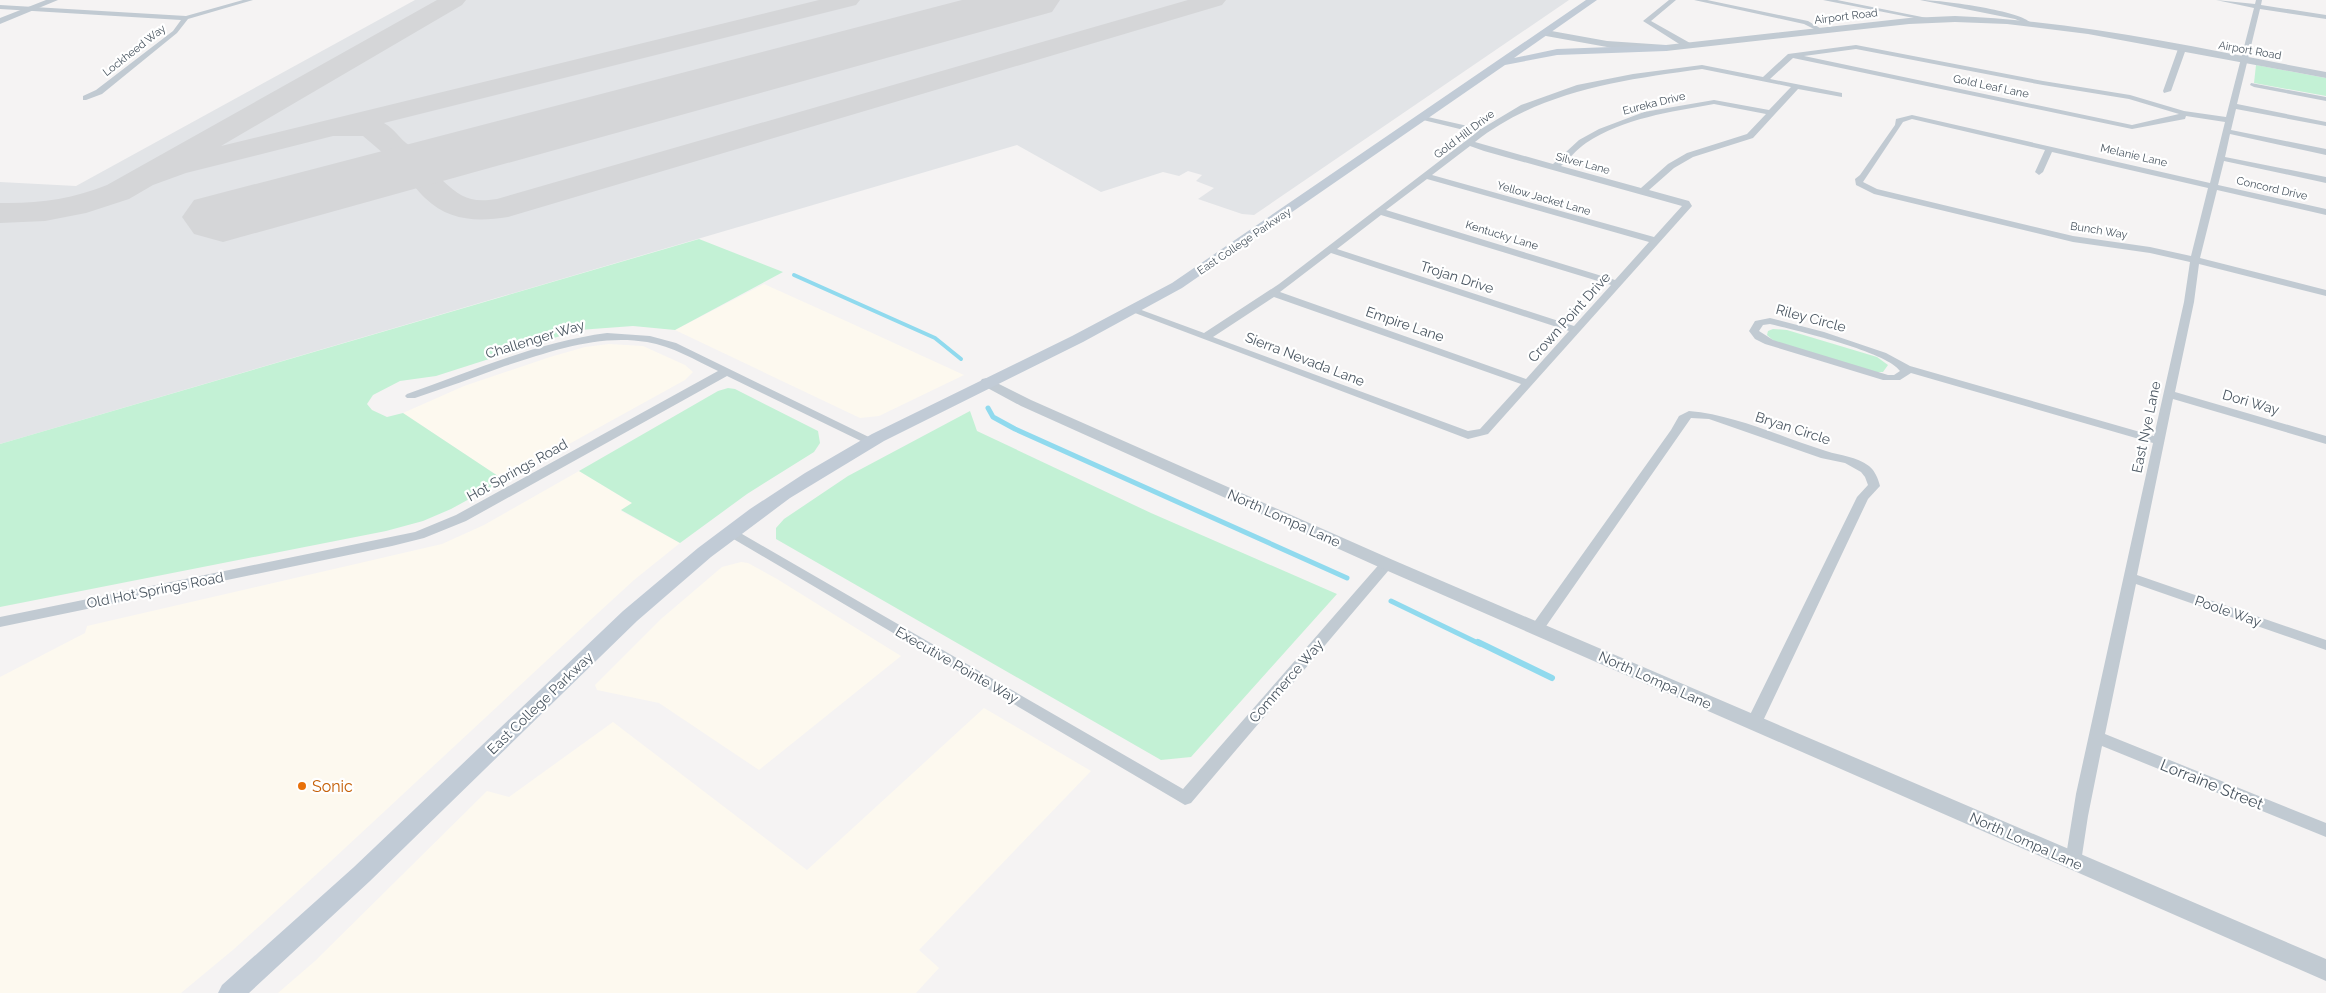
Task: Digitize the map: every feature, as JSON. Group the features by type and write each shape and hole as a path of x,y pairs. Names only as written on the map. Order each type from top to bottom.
{"main road":[{"name":"East College Parkway","path":"231,993 362,874 630,616 666,583 730,531 778,497 871,441 1132,310 1240,245 1422,116 1498,66 1592,0"},
{"path":"1498,66 1557,52 1666,48"}],"street":[{"path":"0,21 54,0"},
{"path":"0,7 186,18 250,0"},
{"path":"1673,0 1646,20 1687,46"},
{"path":"1697,0 1806,22 1822,30"},
{"path":"1826,0 1929,19"},
{"path":"1923,0 2017,17 2026,22"},
{"path":"2219,0 2258,3 2326,17"},
{"name":"East Nye Lane","path":"2073,862 2078,824 2098,738 2129,577 2189,302 2195,260 2258,3"},
{"name":"Lockheed Way","path":"86,98 100,92 175,32 186,18"},
{"name":"Airport Road","path":"1546,33 1606,44 1666,48 1929,19 1971,19 2026,22 2326,75"},
{"name":"Gold Leaf Lane","path":"1791,56 1851,47 1866,48 2043,84 2124,95 2326,152"},
{"path":"2167,91 2182,49"},
{"path":"1765,79 1791,56"},
{"name":"Gold Leaf Lane","path":"1791,56 2132,127 2182,118 2183,113"},
{"name":"Gold Hill Drive","path":"1206,338 1273,293 1483,132 1524,107 1555,95 1633,76 1702,67 1839,95"},
{"path":"2254,85 2326,99"},
{"path":"1643,191 1671,166 1690,155 1750,136 1796,86"},
{"name":"Eureka Drive","path":"1555,167 1582,142 1602,131 1647,114 1714,102 1772,113"},
{"path":"2234,106 2326,124"},
{"path":"1422,116 1483,132"},
{"name":"Melanie Lane","path":"1869,189 1859,183 1859,179 1863,177 1903,118 1922,119 2213,186"},
{"name":"Silver Lane","path":"1470,143 1686,203 1686,208"},
{"path":"2039,172 2050,148"},
{"path":"2219,158 2326,180"},
{"name":"Yellow Jacket Lane","path":"1426,176 1656,241"},
{"name":"Concord Drive","path":"2213,186 2326,212"},
{"name":"Bunch Way","path":"1869,189 2073,239 2150,250 2326,293"},
{"name":"Crown Point Drive","path":"1468,435 1484,432 1686,208"},
{"name":"Kentucky Lane","path":"1380,211 1618,284"},
{"name":"Trojan Drive","path":"1330,250 1576,330"},
{"name":"Empire Lane","path":"1273,293 1528,383"},
{"name":"Sierra Nevada Lane","path":"1132,310 1468,435"},
{"name":"Riley Circle","path":"1906,368 1906,372 1893,378 1869,374 1769,342 1759,337 1754,331 1759,323 1770,321 1784,324 1883,354 1901,362 1906,368 2159,441"},
{"name":"Challenger Way","path":"410,396 555,346 600,336 635,336 653,339 672,345 725,372"},
{"path":"725,372 871,441"},
{"name":"Hot Springs Road","path":"310,559 392,542 461,518 725,372"},
{"name":"North Lompa Lane","path":"987,382 1035,407 1387,564 2326,970"},
{"name":"Dori Way","path":"2168,394 2326,440"},
{"name":"Bryan Circle","path":"1537,628 1677,430 1682,418 1689,414 1711,416 1825,455 1849,460 1865,469 1871,476 1874,486 1863,497 1754,723"},
{"name":"Executive Pointe Way","path":"730,531 1185,798"},
{"name":"Old Hot Springs Road","path":"0,622 310,559"},
{"name":"Commerce Way","path":"1185,798 1387,564"},
{"name":"Poole Way","path":"2129,577 2326,645"},
{"name":"Lorraine Street","path":"2098,738 2326,830"}],"shaded area":[{"path":"415,0 1569,0 1254,215 1242,214 1198,199 1214,188 1196,181 1202,175 1188,171 1179,176 1163,172 1101,192 1017,145 0,444 0,182 76,186"},
{"path":"764,284 964,375 879,416 860,418 675,330"},
{"path":"609,344 643,346 685,365 693,372 685,380 504,480 403,413 464,386 550,357 585,347"},
{"path":"579,471 632,503 621,511 680,543 634,580 330,862 234,949 181,993 0,993 0,677 85,633 87,626 442,544 484,525"},
{"path":"741,562 748,563 777,579 901,656 759,770 659,703 597,690 595,685 661,619 722,567"},
{"path":"984,708 1091,771 919,950 939,968 916,993 278,993 315,961 487,791 509,797 613,722 807,870"}],"green space":[{"path":"2256,65 2326,78 2326,96 2254,83"},
{"path":"699,239 783,272 675,330 633,326 579,330 436,376 400,381 373,395 367,404 372,410 387,417 403,413 504,480 451,509 423,521 386,531 0,607 0,444"},
{"path":"1773,329 1787,330 1877,357 1888,365 1883,372 1870,372 1775,342 1767,335 1768,331"},
{"path":"728,388 735,389 818,431 820,443 814,452 747,494 680,543 621,510 632,503 579,471 718,391"},
{"path":"970,411 977,431 1151,513 1337,594 1191,757 1161,760 776,539 776,528 784,519 848,476"}],"waterway":[{"path":"794,275 935,338 961,359"},
{"path":"988,408 993,417 1015,429 1347,578"},
{"path":"1391,601 1480,644"},
{"path":"1478,642 1552,678"}],"taxiway":[{"path":"0,213 30,213 60,209 104,198 118,192 454,0"},
{"path":"143,178 175,166 848,0"},
{"path":"336,128 366,127 381,134 393,147 408,156 424,158 463,152 438,164 426,176 429,184 444,199 461,208 478,211 508,207 1214,0"}],"runway":[{"path":"223,217 1031,0"}],"place":[{"name":"Sonic","path":"302,786"}]}
